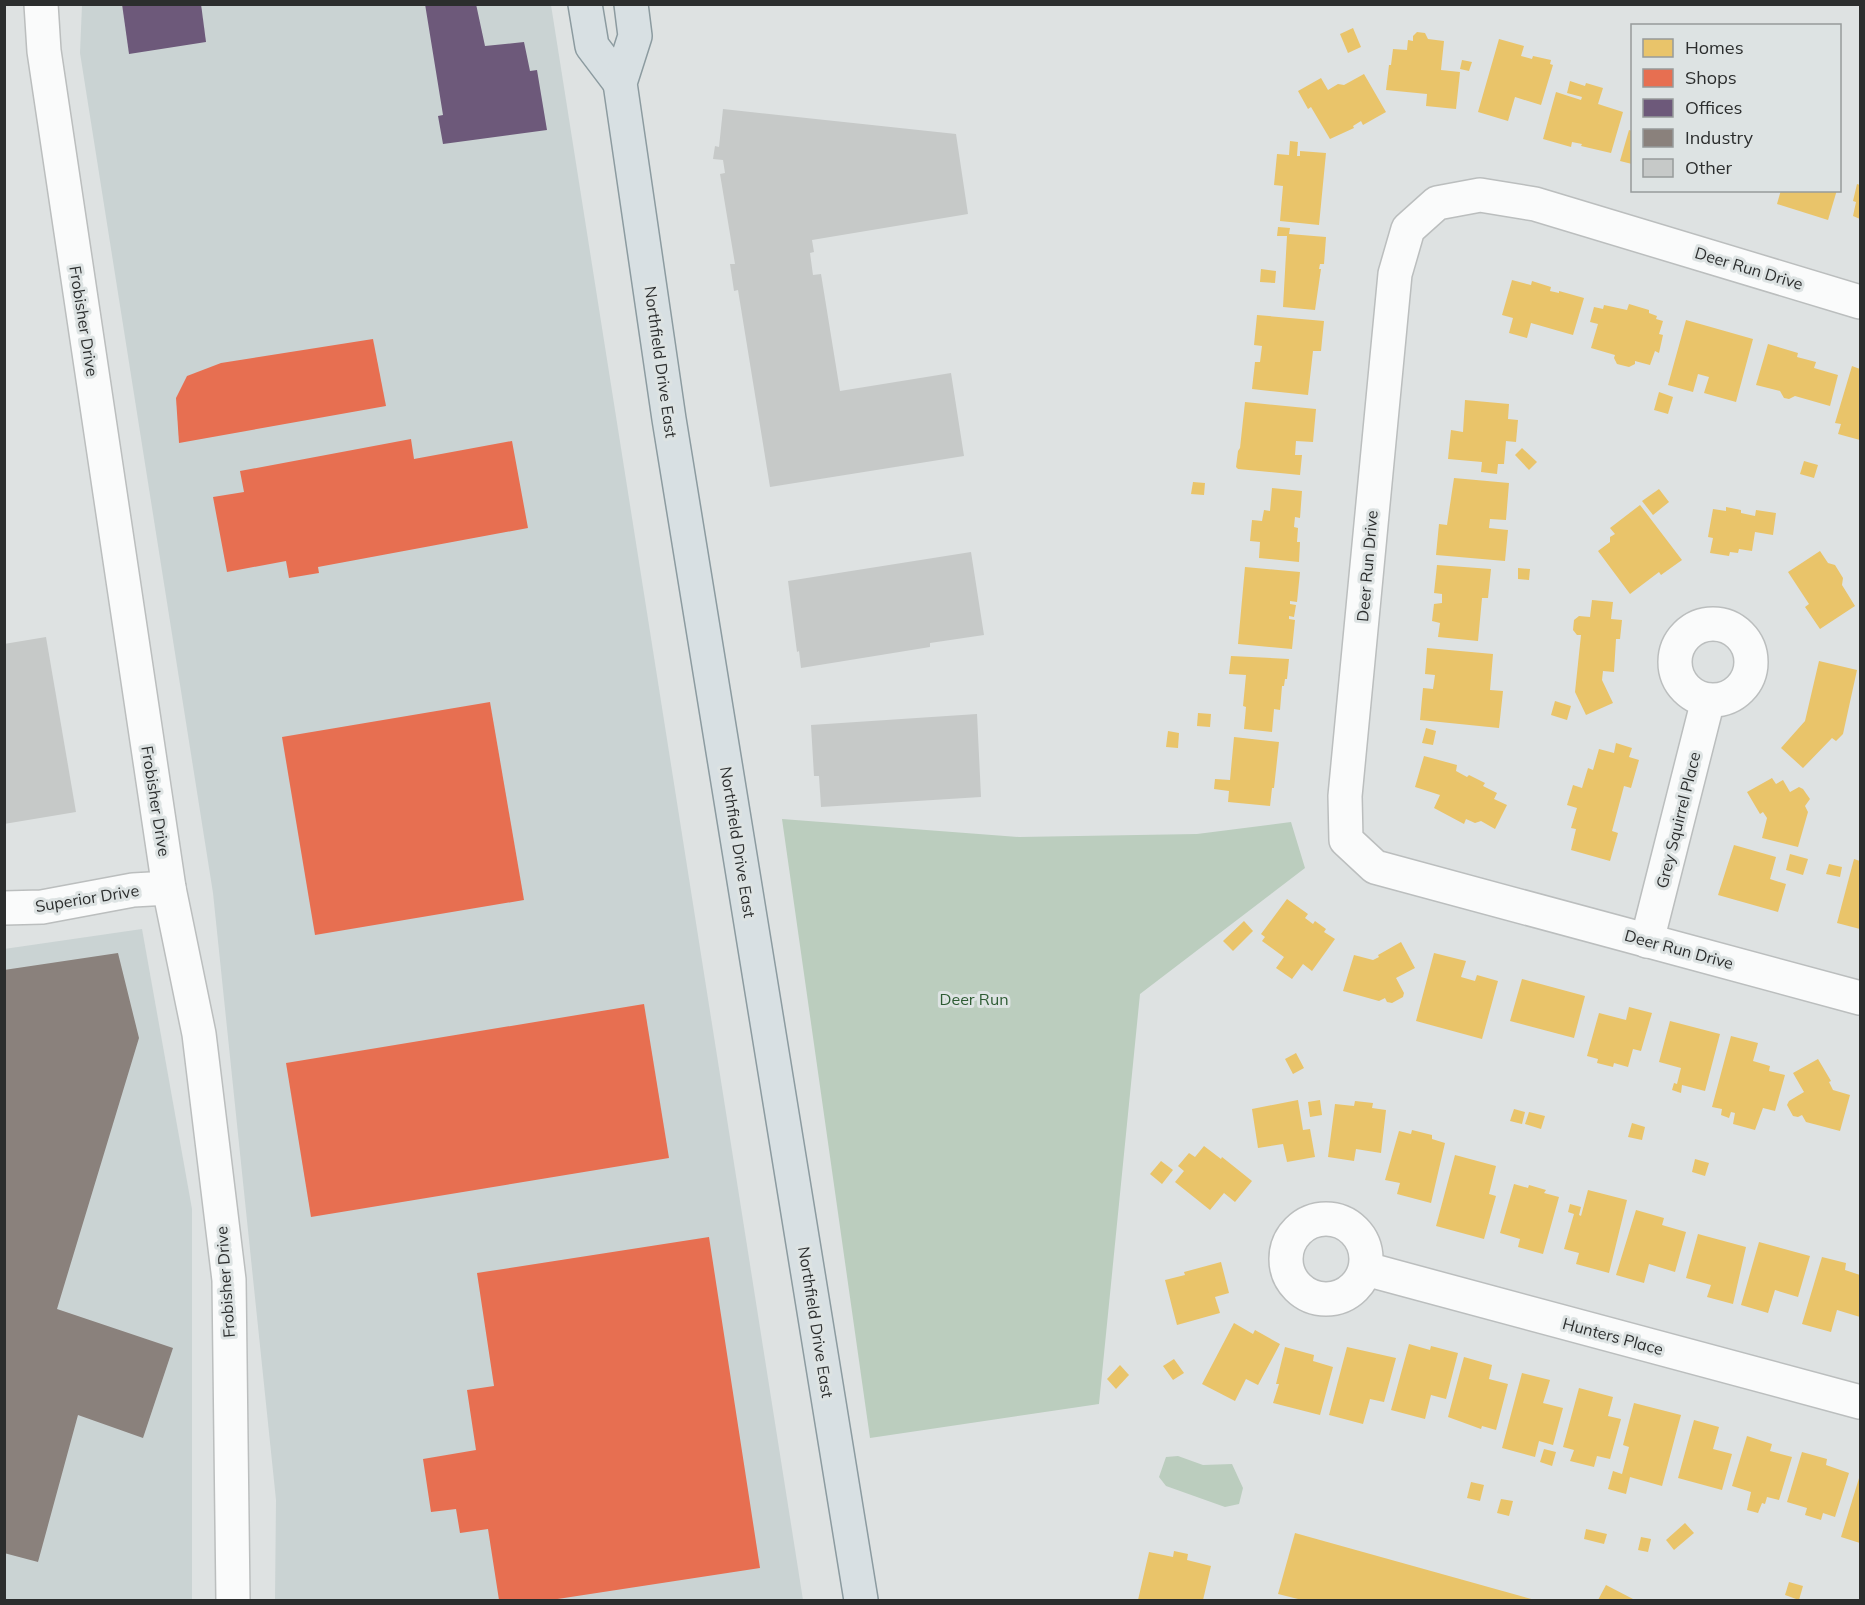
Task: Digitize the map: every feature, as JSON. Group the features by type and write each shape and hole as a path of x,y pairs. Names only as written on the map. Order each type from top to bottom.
{"main road":[{"name":"Northfield Drive East","path":"585,4 592,46 620,83"},
{"name":"Northfield Drive East","path":"631,4 635,36 620,83 669,419 861,1600"}],"street":[{"name":"Frobisher Drive","path":"41,4 44,51 169,888 199,1035 229,1280 233,1600"},
{"name":"Deer Run Drive","path":"1860,302 1535,204 1480,195 1437,203 1408,230 1395,274 1345,796 1346,840 1375,867 1860,998"},
{"name":"Grey Squirrel Place","path":"1647,941 1708,700"},
{"name":"Superior Drive","path":"4,908 42,907 133,890 169,888"},
{"name":"Hunters Place","path":"1366,1269 1860,1402"}],"shaded area":[{"path":"82,5 551,5 803,1600 275,1600 276,1500 213,893 80,53"},
{"path":"142,929 192,1209 192,1600 5,1600 4,949"}],"green space":[{"name":"Deer Run","path":"782,819 1019,837 1197,834 1291,822 1305,868 1140,994 1099,1404 870,1438"},
{"path":"1178,1456 1203,1465 1232,1464 1243,1488 1239,1504 1225,1507 1166,1486 1159,1477 1166,1457"}],"building: Homes":[{"path":"1353,28 1361,47 1348,53 1340,34"},
{"path":"1417,32 1425,33 1428,39 1444,41 1441,70 1460,72 1456,109 1426,106 1427,94 1386,90 1393,49 1407,50 1408,40 1413,41 1413,36"},
{"path":"1499,39 1524,46 1521,56 1551,60 1550,64 1553,65 1541,105 1515,97 1508,121 1478,112"},
{"path":"1462,60 1472,62 1469,71 1460,69"},
{"path":"1364,74 1386,112 1363,125 1361,121 1353,126 1354,128 1330,139 1311,107 1308,109 1298,91 1321,78 1328,90 1338,84 1344,85"},
{"path":"1570,81 1603,88 1598,104 1623,112 1611,153 1581,146 1582,144 1572,142 1571,147 1543,139 1556,92 1581,100 1582,97 1567,93"},
{"path":"1629,130 1631,131 1631,164 1620,161"},
{"path":"1290,141 1298,142 1297,156 1300,156 1300,151 1326,153 1319,225 1280,221 1283,186 1274,185 1277,154 1289,155"},
{"path":"1857,184 1860,185 1860,219 1853,216 1856,202 1853,201"},
{"path":"1780,192 1836,192 1828,220 1777,204"},
{"path":"1278,227 1290,228 1289,234 1326,237 1324,264 1320,264 1319,269 1321,269 1315,310 1283,307 1287,236 1277,236"},
{"path":"1261,269 1276,271 1275,283 1260,282"},
{"path":"1512,280 1531,285 1532,281 1551,287 1550,291 1559,293 1559,291 1584,298 1573,335 1531,323 1527,338 1509,333 1513,318 1502,315"},
{"path":"1629,304 1649,310 1649,313 1657,316 1656,319 1663,321 1659,334 1663,335 1659,353 1655,351 1650,365 1635,361 1635,364 1629,367 1617,364 1615,355 1591,348 1598,324 1590,322 1594,307 1603,309 1604,305 1627,310"},
{"path":"1257,315 1324,321 1321,351 1313,351 1308,395 1252,389 1255,362 1260,362 1262,346 1254,345"},
{"path":"1686,320 1753,339 1736,402 1704,393 1709,377 1698,374 1693,392 1668,385"},
{"path":"1768,344 1798,353 1797,357 1816,362 1814,368 1838,375 1830,406 1795,396 1789,399 1784,398 1780,391 1756,385"},
{"path":"1852,366 1860,369 1860,440 1838,434 1841,424 1835,423"},
{"path":"1659,392 1673,397 1668,414 1654,410"},
{"path":"1465,400 1509,404 1508,419 1518,420 1516,442 1506,441 1504,464 1498,464 1497,474 1481,472 1482,462 1448,459 1451,430 1463,432"},
{"path":"1245,402 1316,409 1313,442 1296,441 1295,455 1302,455 1300,475 1236,467"},
{"path":"1522,448 1537,462 1529,470 1515,455"},
{"path":"1804,461 1818,465 1814,478 1800,474"},
{"path":"1454,478 1509,483 1506,520 1490,519 1489,528 1508,530 1505,561 1436,555 1439,524 1447,525"},
{"path":"1193,482 1205,483 1204,495 1191,494"},
{"path":"1272,488 1302,491 1300,518 1295,517 1294,527 1298,528 1297,542 1300,542 1299,562 1259,558 1260,542 1250,541 1252,520 1262,521 1264,510 1270,511"},
{"path":"1659,489 1669,502 1653,515 1642,501"},
{"path":"1640,505 1682,560 1661,575 1659,572 1630,594 1598,551 1610,542 1610,537 1615,534 1610,528"},
{"path":"1726,507 1755,516 1756,510 1776,513 1773,535 1755,532 1752,551 1739,549 1738,553 1730,552 1729,556 1710,553 1713,538 1708,537 1713,509 1726,511"},
{"path":"1820,551 1828,563 1835,565 1843,578 1842,585 1855,606 1820,629 1805,607 1809,604 1788,572"},
{"path":"1437,565 1491,569 1488,598 1482,598 1478,641 1438,637 1440,623 1432,621 1434,604 1442,603 1442,594 1434,593"},
{"path":"1245,567 1300,572 1297,602 1290,601 1290,604 1296,605 1294,617 1289,616 1289,619 1295,620 1292,649 1238,644"},
{"path":"1518,568 1530,569 1529,580 1518,579"},
{"path":"1592,600 1613,602 1611,619 1622,620 1620,639 1616,639 1614,672 1603,671 1602,680 1613,703 1586,715 1575,692 1581,635 1577,635 1573,630 1574,620 1579,616 1590,617"},
{"path":"1427,648 1493,654 1490,690 1503,691 1499,728 1420,720 1423,688 1433,689 1435,675 1425,674"},
{"path":"1231,656 1289,659 1287,679 1282,686 1280,710 1274,709 1272,732 1244,729 1246,707 1243,706 1246,675 1229,674"},
{"path":"1819,661 1857,670 1843,734 1836,741 1832,738 1803,768 1781,748 1805,721"},
{"path":"1555,701 1571,706 1567,720 1551,715"},
{"path":"1198,713 1211,714 1210,727 1197,726"},
{"path":"1426,728 1436,731 1433,745 1422,743"},
{"path":"1168,731 1179,733 1178,748 1166,747"},
{"path":"1234,737 1279,742 1270,806 1228,802 1229,791 1214,789 1215,779 1230,780"},
{"path":"1616,743 1632,748 1629,757 1639,760 1631,788 1624,786 1612,831 1618,833 1610,861 1571,850 1576,829 1571,828 1577,808 1567,805 1573,785 1582,788 1588,768 1593,770 1599,749 1614,753"},
{"path":"1424,756 1457,765 1456,771 1485,783 1483,786 1497,793 1494,799 1507,805 1495,829 1481,821 1475,823 1466,819 1464,824 1434,808 1440,795 1415,787"},
{"path":"1772,778 1776,784 1783,780 1790,792 1799,787 1803,789 1810,799 1805,806 1808,812 1798,847 1762,838 1767,818 1763,812 1760,814 1747,792"},
{"path":"1734,845 1776,857 1770,879 1786,884 1778,912 1718,895"},
{"path":"1790,854 1808,859 1803,875 1786,870"},
{"path":"1854,859 1860,861 1860,929 1837,923"},
{"path":"1829,864 1842,867 1840,877 1826,874"},
{"path":"1287,899 1308,914 1305,918 1313,924 1315,921 1326,929 1324,932 1335,939 1312,971 1303,964 1292,979 1276,968 1284,957 1262,941 1265,937 1261,934"},
{"path":"1244,921 1253,931 1233,951 1223,941"},
{"path":"1401,942 1415,968 1396,978 1404,993 1403,997 1392,1003 1387,1002 1385,998 1379,1001 1343,991 1354,955 1373,960"},
{"path":"1434,953 1466,961 1461,977 1475,981 1477,975 1498,981 1482,1039 1416,1021"},
{"path":"1522,979 1585,996 1574,1038 1510,1021"},
{"path":"1629,1007 1652,1013 1641,1051 1633,1049 1628,1067 1614,1063 1613,1067 1597,1063 1598,1059 1587,1056 1599,1013 1626,1020"},
{"path":"1670,1021 1720,1034 1705,1091 1682,1085 1681,1093 1672,1090 1674,1083 1677,1084 1681,1068 1659,1062"},
{"path":"1731,1036 1758,1043 1753,1061 1770,1066 1769,1071 1785,1075 1775,1111 1763,1108 1755,1130 1733,1124 1735,1113 1731,1112 1729,1118 1721,1115 1722,1109 1712,1107"},
{"path":"1296,1053 1304,1068 1293,1074 1285,1059"},
{"path":"1818,1059 1831,1081 1829,1082 1833,1090 1850,1095 1840,1131 1806,1122 1802,1115 1793,1116 1787,1105 1789,1101 1804,1092 1793,1073"},
{"path":"1298,1100 1303,1130 1310,1129 1315,1157 1287,1162 1283,1144 1258,1148 1252,1109"},
{"path":"1320,1100 1322,1115 1310,1117 1308,1102"},
{"path":"1355,1101 1373,1103 1372,1108 1386,1110 1381,1153 1356,1149 1354,1161 1328,1157 1335,1104 1354,1106"},
{"path":"1514,1109 1525,1112 1522,1124 1510,1121"},
{"path":"1529,1112 1545,1116 1541,1129 1525,1124"},
{"path":"1632,1123 1645,1127 1642,1140 1628,1137"},
{"path":"1412,1130 1432,1135 1432,1139 1445,1143 1431,1203 1397,1194 1400,1183 1385,1180 1399,1131 1411,1134"},
{"path":"1204,1146 1252,1181 1235,1202 1224,1193 1210,1210 1175,1182 1184,1171 1178,1166 1189,1153 1195,1157"},
{"path":"1455,1155 1496,1166 1489,1194 1496,1196 1484,1239 1436,1226"},
{"path":"1695,1159 1709,1163 1705,1176 1692,1172"},
{"path":"1161,1161 1173,1170 1162,1184 1150,1174"},
{"path":"1514,1184 1528,1188 1529,1185 1546,1190 1544,1193 1559,1197 1543,1254 1518,1247 1520,1239 1500,1233"},
{"path":"1588,1190 1627,1200 1609,1273 1576,1264 1579,1253 1564,1249 1574,1214 1568,1212 1570,1204 1581,1207 1579,1215 1581,1216"},
{"path":"1636,1210 1664,1218 1662,1225 1686,1232 1675,1272 1649,1264 1644,1283 1616,1275"},
{"path":"1698,1234 1746,1247 1733,1304 1707,1297 1711,1285 1686,1278"},
{"path":"1759,1242 1810,1256 1798,1297 1775,1290 1768,1313 1741,1305"},
{"path":"1822,1257 1846,1263 1845,1270 1860,1275 1860,1317 1837,1310 1831,1332 1802,1324"},
{"path":"1221,1262 1229,1293 1215,1297 1220,1313 1177,1325 1165,1280 1185,1275 1184,1272"},
{"path":"1234,1323 1253,1334 1255,1330 1280,1344 1258,1385 1246,1379 1235,1401 1202,1384"},
{"path":"1409,1344 1430,1350 1431,1346 1458,1353 1446,1399 1431,1395 1425,1419 1391,1410"},
{"path":"1285,1347 1314,1355 1313,1361 1333,1367 1320,1415 1273,1403 1279,1384 1276,1384"},
{"path":"1347,1347 1396,1358 1384,1402 1370,1399 1363,1424 1329,1415"},
{"path":"1464,1357 1492,1365 1489,1379 1508,1384 1496,1430 1482,1426 1481,1429 1448,1417"},
{"path":"1174,1359 1184,1373 1173,1380 1163,1366"},
{"path":"1120,1365 1129,1375 1116,1389 1107,1379"},
{"path":"1522,1373 1550,1380 1543,1403 1563,1408 1553,1445 1539,1441 1535,1457 1502,1448"},
{"path":"1579,1388 1613,1397 1608,1416 1621,1419 1610,1459 1597,1456 1594,1467 1570,1461 1574,1450 1563,1447"},
{"path":"1634,1403 1681,1415 1662,1486 1630,1477 1626,1494 1608,1489 1613,1471 1622,1474 1629,1447 1623,1445"},
{"path":"1694,1420 1719,1427 1713,1449 1732,1454 1722,1490 1678,1478"},
{"path":"1747,1436 1772,1444 1770,1451 1792,1457 1779,1500 1767,1497 1758,1513 1747,1510 1751,1492 1732,1486"},
{"path":"1544,1449 1556,1452 1552,1466 1540,1462"},
{"path":"1802,1452 1827,1459 1826,1465 1849,1473 1835,1517 1823,1513 1821,1520 1805,1515 1807,1508 1787,1502"},
{"path":"1860,1475 1860,1543 1841,1537"},
{"path":"1471,1482 1484,1485 1480,1501 1467,1498"},
{"path":"1501,1499 1513,1501 1509,1516 1497,1513"},
{"path":"1685,1523 1694,1533 1674,1550 1666,1540"},
{"path":"1586,1529 1607,1534 1604,1544 1584,1539"},
{"path":"1295,1533 1535,1600 1302,1600 1278,1594"},
{"path":"1641,1537 1651,1539 1648,1552 1638,1550"},
{"path":"1174,1551 1188,1554 1187,1560 1211,1566 1203,1600 1138,1600 1149,1552 1173,1557"},
{"path":"1789,1582 1803,1586 1799,1600 1785,1595"},
{"path":"1606,1585 1633,1599 1598,1600"}],"building: Shops":[{"path":"373,339 386,406 179,443 176,398 187,376 221,363"},
{"path":"411,439 414,459 512,441 528,528 318,567 319,573 289,578 286,561 227,572 213,497 244,492 240,471"},
{"path":"490,702 524,900 315,935 282,737"},
{"path":"644,1004 669,1158 311,1217 286,1063"},
{"path":"709,1237 760,1568 551,1600 499,1600 488,1529 460,1533 456,1509 431,1512 423,1459 476,1450 467,1390 494,1386 477,1273"}],"building: Offices":[{"path":"122,4 201,4 206,42 129,54"},
{"path":"425,4 476,4 485,46 524,42 530,71 537,70 547,130 443,144 438,116 443,115"}],"building: Industry":[{"path":"118,953 139,1038 57,1309 173,1348 143,1438 78,1415 38,1562 4,1553 4,970"}],"building: Other":[{"path":"723,109 956,134 968,214 812,240 814,252 810,253 813,275 821,274 840,391 951,373 964,456 770,487 738,290 734,291 730,264 735,264 720,174 725,173 723,160 713,159 715,146 719,147"},
{"path":"971,552 984,635 930,643 930,647 801,668 788,581"},
{"path":"46,637 76,812 4,824 4,644"},
{"path":"977,714 981,797 821,807 819,776 814,776 811,725"}]}
